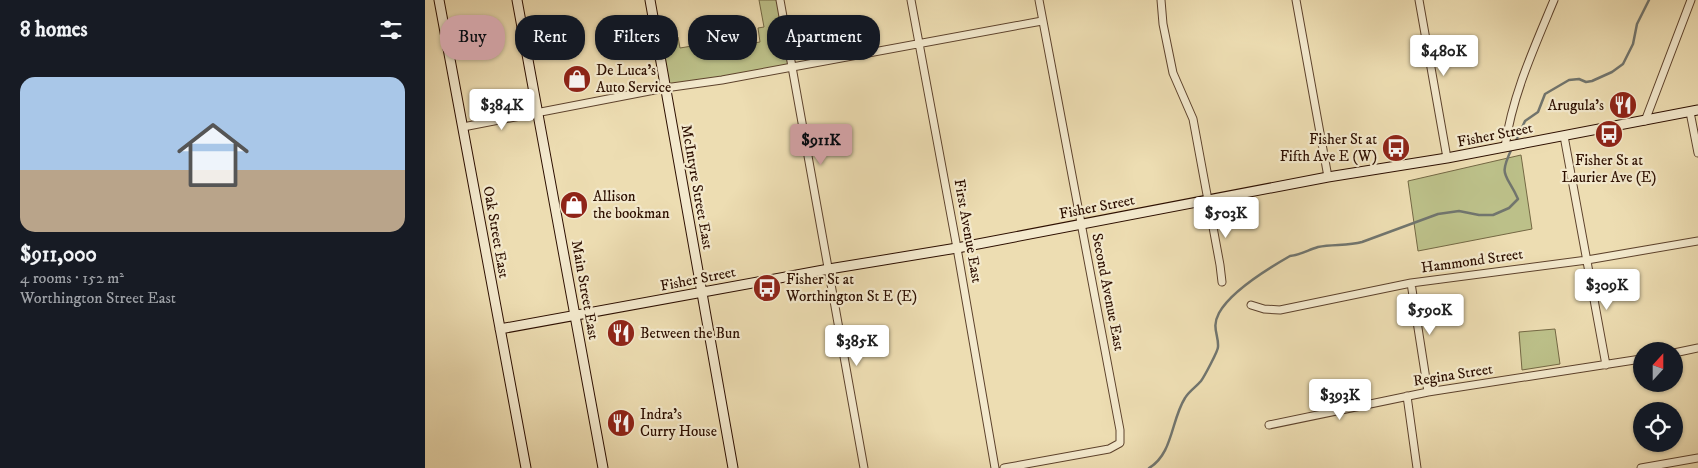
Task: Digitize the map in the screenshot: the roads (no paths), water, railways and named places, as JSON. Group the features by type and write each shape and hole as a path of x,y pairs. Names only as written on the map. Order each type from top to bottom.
{"main road":[{"name":"Oak Street East","path":"439,0 526,468"},
{"name":"Main Street East","path":"517,0 603,468"},
{"name":"McIntyre Street East","path":"649,0 733,468"},
{"name":"Fisher Street","path":"500,329 829,269 957,248 1328,177 1447,158 1694,111"}],"street":[{"path":"780,0 864,468"},
{"name":"First Avenue East","path":"911,0 995,468"},
{"name":"Second Avenue East","path":"1004,468 1109,449 1120,443 1120,430 1039,0"},
{"path":"1161,0 1163,24 1173,73 1193,119 1222,282"},
{"path":"1296,0 1328,177"},
{"path":"1419,0 1447,158"},
{"path":"1508,146 1508,126 1523,74 1554,0"},
{"path":"1645,121 1691,0"},
{"path":"463,127 665,88 793,67 1042,21"},
{"path":"1694,111 1698,153"},
{"path":"1564,136 1606,365"},
{"name":"Hammond Street","path":"1251,305 1264,309 1280,310 1411,283 1587,260 1698,241"},
{"path":"1411,283 1428,392"},
{"path":"1683,351 1698,348"},
{"name":"Regina Street","path":"1269,424 1428,392 1633,360"},
{"path":"1407,396 1417,468"},
{"path":"1641,468 1698,458"}],"waterway":[{"path":"1515,143 1525,121 1538,112 1545,94 1569,80 1592,81 1612,72 1623,64 1633,44 1637,24 1649,0"},
{"path":"1149,468 1163,454 1180,407 1188,393 1201,381 1216,353 1218,347 1216,323 1219,313 1241,288 1290,256 1318,247 1362,242 1438,214 1459,211 1479,215 1493,215 1509,208 1518,199 1505,175 1505,165 1512,148"}],"place":[{"name":"De Luca's Auto Service","path":"577,79"},
{"name":"Arugula’s","path":"1623,105"},
{"name":"Fisher St at Laurier Ave (E)","path":"1609,134"},
{"name":"Fisher St at Fifth Ave E (W)","path":"1396,148"},
{"name":"Allison the bookman","path":"574,205"},
{"name":"Fisher St at Worthington St E (E)","path":"767,288"},
{"name":"Between the Bun","path":"621,333"},
{"name":"Indra's Curry House","path":"621,423"}]}
